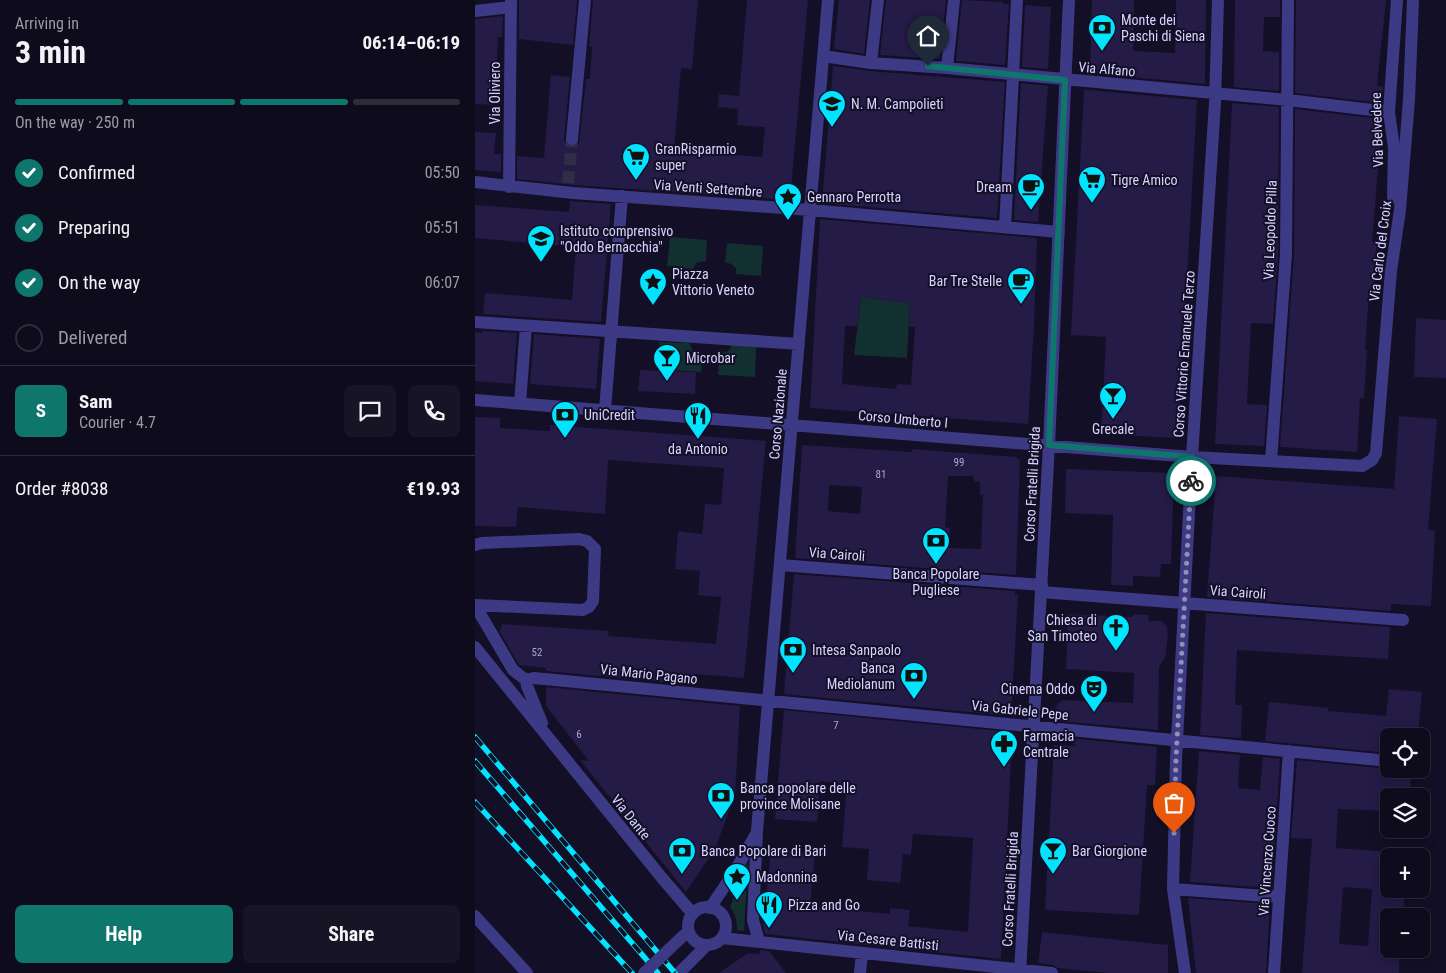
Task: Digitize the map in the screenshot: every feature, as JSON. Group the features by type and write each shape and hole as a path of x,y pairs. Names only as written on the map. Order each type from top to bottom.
{"street":[{"path":"572,139 585,0"},
{"name":"Corso Nazionale","path":"759,941 753,920 757,831 828,0"},
{"path":"871,63 878,0"},
{"path":"947,68 954,0"},
{"path":"1005,227 1017,0"},
{"name":"Corso Fratelli Brigida","path":"1020,971 1049,445 1069,0"},
{"name":"Corso Vittorio Emanuele Terzo","path":"1185,973 1173,889 1178,741 1192,457 1215,93 1218,0"},
{"name":"Via Leopoldo Pilla","path":"1271,461 1286,254 1287,0"},
{"name":"Via Belvedere","path":"1392,259 1394,148 1389,112 1397,0"},
{"name":"Via Carlo del Croix","path":"1329,465 1362,466 1372,460 1377,453 1392,259 1400,210 1409,100 1413,0"},
{"path":"475,11 511,4"},
{"name":"Via Oliviero","path":"509,187 511,4"},
{"name":"Via Alfano","path":"823,56 871,63 947,68 1215,93 1389,112"},
{"name":"Via Venti Settembre","path":"475,182 509,187 568,188 622,196 1059,232"},
{"path":"605,410 608,332 622,196"},
{"path":"475,322 799,344"},
{"path":"520,403 526,326"},
{"name":"Corso Umberto I","path":"475,400 1192,457 1329,465"},
{"path":"475,545 482,542 579,539 587,541 595,549 593,601 589,607 583,610 475,605"},
{"name":"Via Cairoli","path":"780,565 1185,603 1403,620"},
{"name":"Via Dante","path":"475,605 513,670 526,680 548,737"},
{"name":"Via Dante","path":"475,647 693,914"},
{"name":"Via Mario Pagano","path":"526,680 534,678 769,700"},
{"name":"Via Gabriele Pepe","path":"769,700 1380,760"},
{"name":"Via Vincenzo Cuoco","path":"1274,973 1289,752"},
{"name":"Corso Nazionale","path":"710,908 735,871 757,831"},
{"path":"1173,889 1279,897"},
{"path":"644,973 686,933 689,920 693,914 701,908 710,908 720,913 725,922 722,938 718,942 704,948 679,973"},
{"path":"475,916 527,973"},
{"path":"686,933 704,948"},
{"name":"Via Cesare Battisti","path":"722,938 1052,973"},
{"path":"860,973 862,952"}],"green space":[{"path":"670,237 707,240 706,261 696,263 693,269 667,266"},
{"path":"727,243 763,246 761,276 736,274 736,268 725,262"},
{"path":"861,297 910,303 907,358 854,355"},
{"path":"659,342 689,343 694,353 702,356 701,372 659,369"},
{"path":"732,345 756,347 755,377 718,375 719,353 727,352"},
{"path":"748,862 744,931 737,930 736,918 730,907"}],"building":[{"path":"519,0 577,0 573,45 519,39"},
{"path":"593,0 698,0 692,69 681,68 674,150 762,157 765,127 737,125 738,109 718,107 719,94 739,96 747,0 808,0 790,200 574,185 517,179 517,156 544,158 551,75 570,77 564,139 567,145 571,147 579,143 586,79 590,79 592,47 589,47"},
{"path":"839,0 870,0 864,54 834,49"},
{"path":"886,0 946,0 940,59 880,55"},
{"path":"962,0 1009,4 1005,65 956,61"},
{"path":"1092,0 1134,0 1133,51 1175,53 1176,0 1206,0 1205,84 1090,73"},
{"path":"1235,0 1280,0 1280,17 1264,17 1263,51 1279,52 1279,91 1234,87"},
{"path":"1296,0 1386,0 1377,86 1383,87 1381,103 1295,93"},
{"path":"1025,5 1051,7 1048,69 1022,67"},
{"path":"503,16 502,37 498,37 495,105 475,104 475,19"},
{"path":"833,66 870,71 1005,82 997,218 822,203"},
{"path":"1021,83 1048,86 1038,222 1014,220"},
{"path":"1084,90 1197,100 1178,438 1101,434 1106,337 1071,335"},
{"path":"1232,103 1279,107 1278,254 1273,324 1251,323 1247,404 1267,405 1264,446 1215,444"},
{"path":"1295,109 1382,119 1372,242 1377,242 1373,292 1369,292 1364,398 1360,398 1357,452 1280,447 1294,255"},
{"path":"475,132 496,133 494,154 501,154 501,172 475,170"},
{"path":"570,201 611,204 601,322 483,314 485,293 572,300 576,247 475,238 475,205 569,212"},
{"path":"820,219 1037,238 1028,424 810,408","holes":["861,297 910,303 909,327 915,327 911,385 897,384 896,389 842,384 845,326 857,326"]},
{"path":"1416,318 1446,320 1446,378 1414,377"},
{"path":"482,331 517,333 513,384 475,381 475,332 482,333"},
{"path":"534,334 600,339 596,389 530,384"},
{"name":"Microbar","path":"640,370 696,372 695,394 638,391"},
{"path":"1399,416 1437,419 1428,530 1435,530 1431,606 1391,604 1391,611 1207,597 1216,476 1394,489"},
{"path":"475,417 500,418 500,428 550,431 550,425 766,441 744,678 696,674 695,685 546,671 546,668 519,665 500,632 502,624 609,631 608,636 716,644 721,597 698,595 700,571 675,569 678,531 702,534 705,504 721,505 724,468 608,460 605,514 518,507 516,527 475,526"},
{"path":"802,445 912,452 912,449 1016,457 1020,461 1016,575 795,558","holes":["948,476 973,476 974,481 980,482 980,495 983,495 981,549 949,548 950,528 945,527","829,485 862,487 860,514 828,511"]},
{"path":"1066,469 1174,473 1171,564 1161,564 1160,577 1133,576 1133,586 1111,585 1113,515 1065,513"},
{"path":"794,574 1015,591 1015,595 1018,595 1011,716 784,694"},
{"path":"1206,613 1390,627 1388,659 1237,650 1235,705 1242,705 1241,738 1200,735"},
{"name":"Chiesa di San Timoteo","path":"1068,614 1132,617 1134,614 1148,615 1149,621 1162,621 1167,627 1168,635 1165,658 1159,667 1158,730 1058,721 1055,709 1058,703 1063,700 1133,703 1134,673 1066,669"},
{"path":"546,687 740,706 735,795 715,849 686,892 580,760 589,761 546,706"},
{"path":"1389,689 1422,692 1419,728 1380,728 1380,752 1265,741 1269,702 1328,708 1328,711 1386,716"},
{"path":"784,710 1010,732 1009,740 1012,741 1001,959 765,934 763,925 771,849 815,853 810,906 890,914 890,908 910,910 908,926 968,932 973,838 913,834 911,855 903,854 900,883 867,880 869,849 842,847 847,784 820,781 817,822 775,819"},
{"path":"1070,738 1157,747 1155,785 1147,785 1139,915 1045,910 1054,745 1076,746"},
{"path":"1199,751 1240,755 1238,788 1260,790 1263,757 1280,759 1272,888 1190,882"},
{"path":"1297,760 1380,768 1380,778 1411,778 1410,788 1380,788 1380,811 1338,809 1336,848 1380,851 1380,898 1404,898 1404,908 1380,908 1380,958 1400,958 1399,973 1302,973 1312,839 1291,838","holes":["1343,887 1372,889 1368,946 1339,944"]},
{"path":"1188,898 1270,904 1266,973 1196,973"},
{"path":"1042,932 1168,945 1168,973 1109,973 1058,968 1053,965 1038,963"},
{"path":"760,950 769,951 786,973 719,973 748,953 760,954"}],"tunnel":[{"path":"568,183 572,139"}],"railway":[{"path":"475,737 675,973"},
{"path":"475,761 658,973"},
{"path":"475,802 632,973"}],"way so far":[{"path":"1174,833 1176,759 1191,481"}],"place":[{"name":"Monte dei Paschi di Siena","path":"1102,52"},
{"name":"N. M. Campolieti","path":"832,128"},
{"name":"GranRisparmio super","path":"636,181"},
{"name":"Tigre Amico","path":"1092,204"},
{"name":"Dream","path":"1031,211"},
{"name":"Gennaro Perrotta","path":"788,221"},
{"name":"Istituto comprensivo \"Oddo Bernacchia\"","path":"541,263"},
{"name":"Bar Tre Stelle","path":"1021,305"},
{"name":"Piazza Vittorio Veneto","path":"653,306"},
{"name":"Microbar","path":"667,382"},
{"name":"Grecale","path":"1113,420"},
{"name":"UniCredit","path":"565,439"},
{"name":"da Antonio","path":"698,440"},
{"name":"Banca Popolare Pugliese","path":"936,565"},
{"name":"Chiesa di San Timoteo","path":"1116,652"},
{"name":"Intesa Sanpaolo","path":"793,674"},
{"name":"Banca Mediolanum","path":"914,700"},
{"name":"Cinema Oddo","path":"1094,713"},
{"name":"Farmacia Centrale","path":"1004,768"},
{"name":"Banca popolare delle province Molisane","path":"721,820"},
{"name":"Banca Popolare di Bari","path":"682,875"},
{"name":"Bar Giorgione","path":"1053,875"},
{"name":"Madonnina","path":"737,901"},
{"name":"Pizza and Go","path":"769,929"}],"route":[{"path":"928,66 1065,80 1049,445 1192,457 1191,481"}]}
